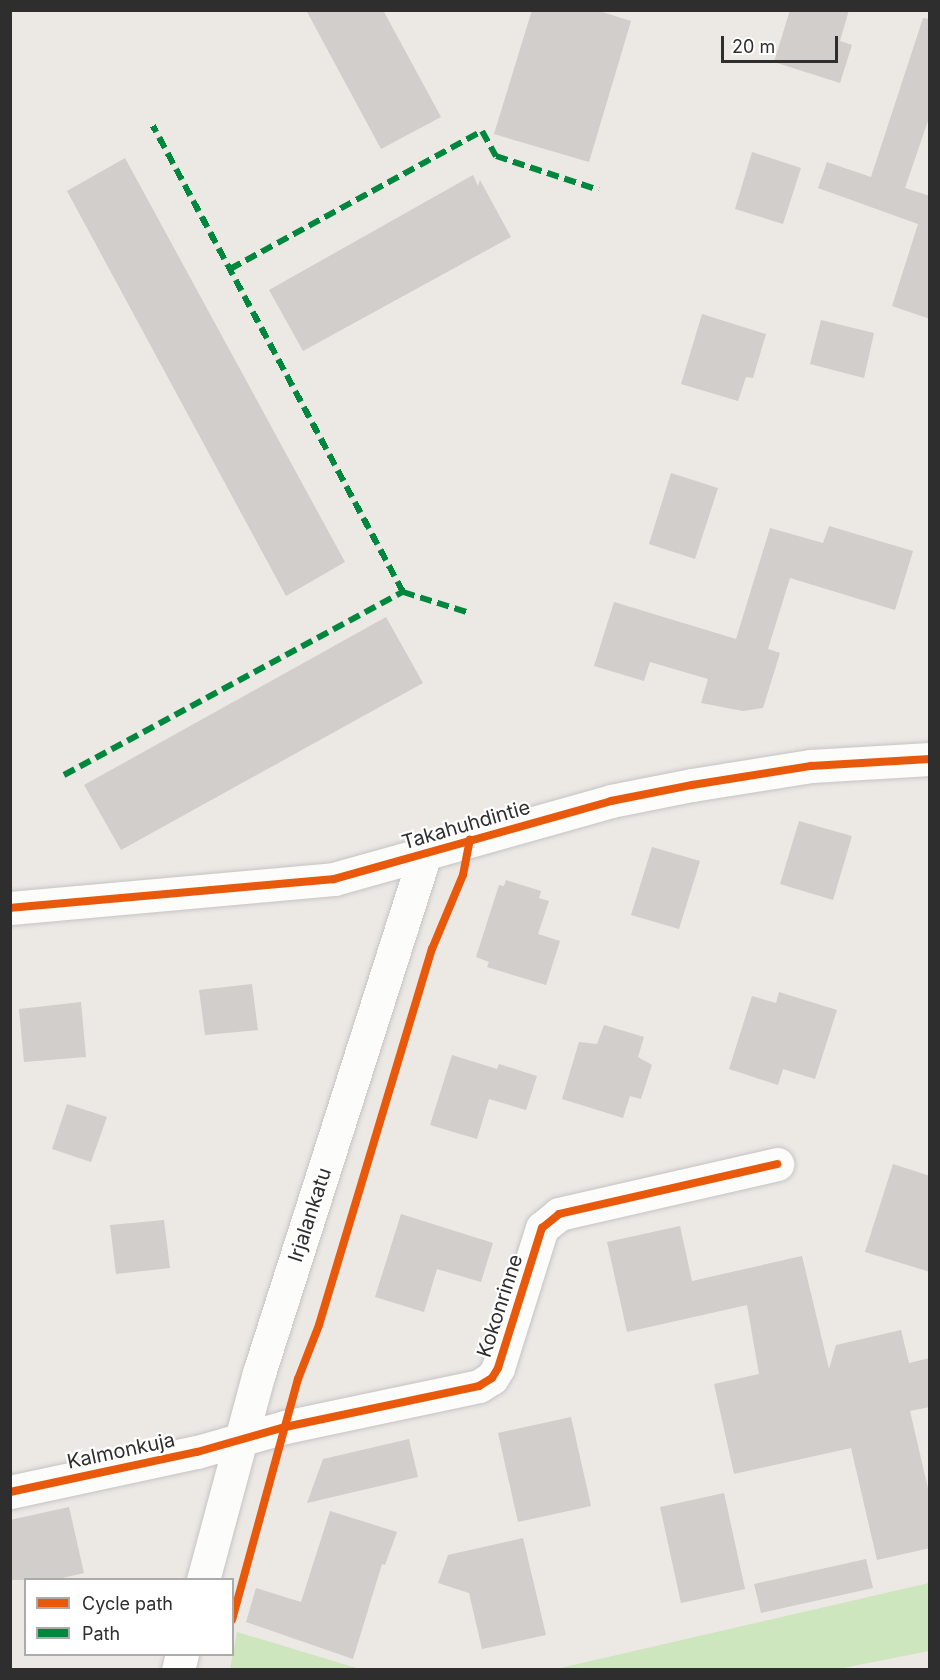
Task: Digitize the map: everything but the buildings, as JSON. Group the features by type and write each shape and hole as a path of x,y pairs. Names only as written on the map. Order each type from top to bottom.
{"street":[{"name":"Takahuhdintie","path":"10,908 334,879 610,801 692,784 811,766 930,759"},
{"name":"Irjalankatu","path":"203,1578 238,1439 425,854"},
{"name":"Kokonrinne","path":"238,1439 479,1386 492,1378 498,1368 542,1228 559,1214 777,1164"},
{"name":"Kalmonkuja","path":"10,1492 238,1439"}],"green space":[{"path":"929,1583 929,1651 833,1670 556,1669"},
{"path":"237,1632 360,1669 230,1669"}],"marked path":[{"path":"64,775 403,592 153,126"},
{"path":"230,269 482,131 496,156 599,190"},
{"path":"403,592 467,612"}],"cycle path":[{"path":"10,908 334,879 611,801 811,766 930,759"},
{"path":"234,1613 298,1379 319,1325 432,949 463,875 470,840"},
{"path":"10,1492 197,1452 285,1427 479,1386 492,1378 498,1368 542,1228 559,1214 777,1164"}]}
